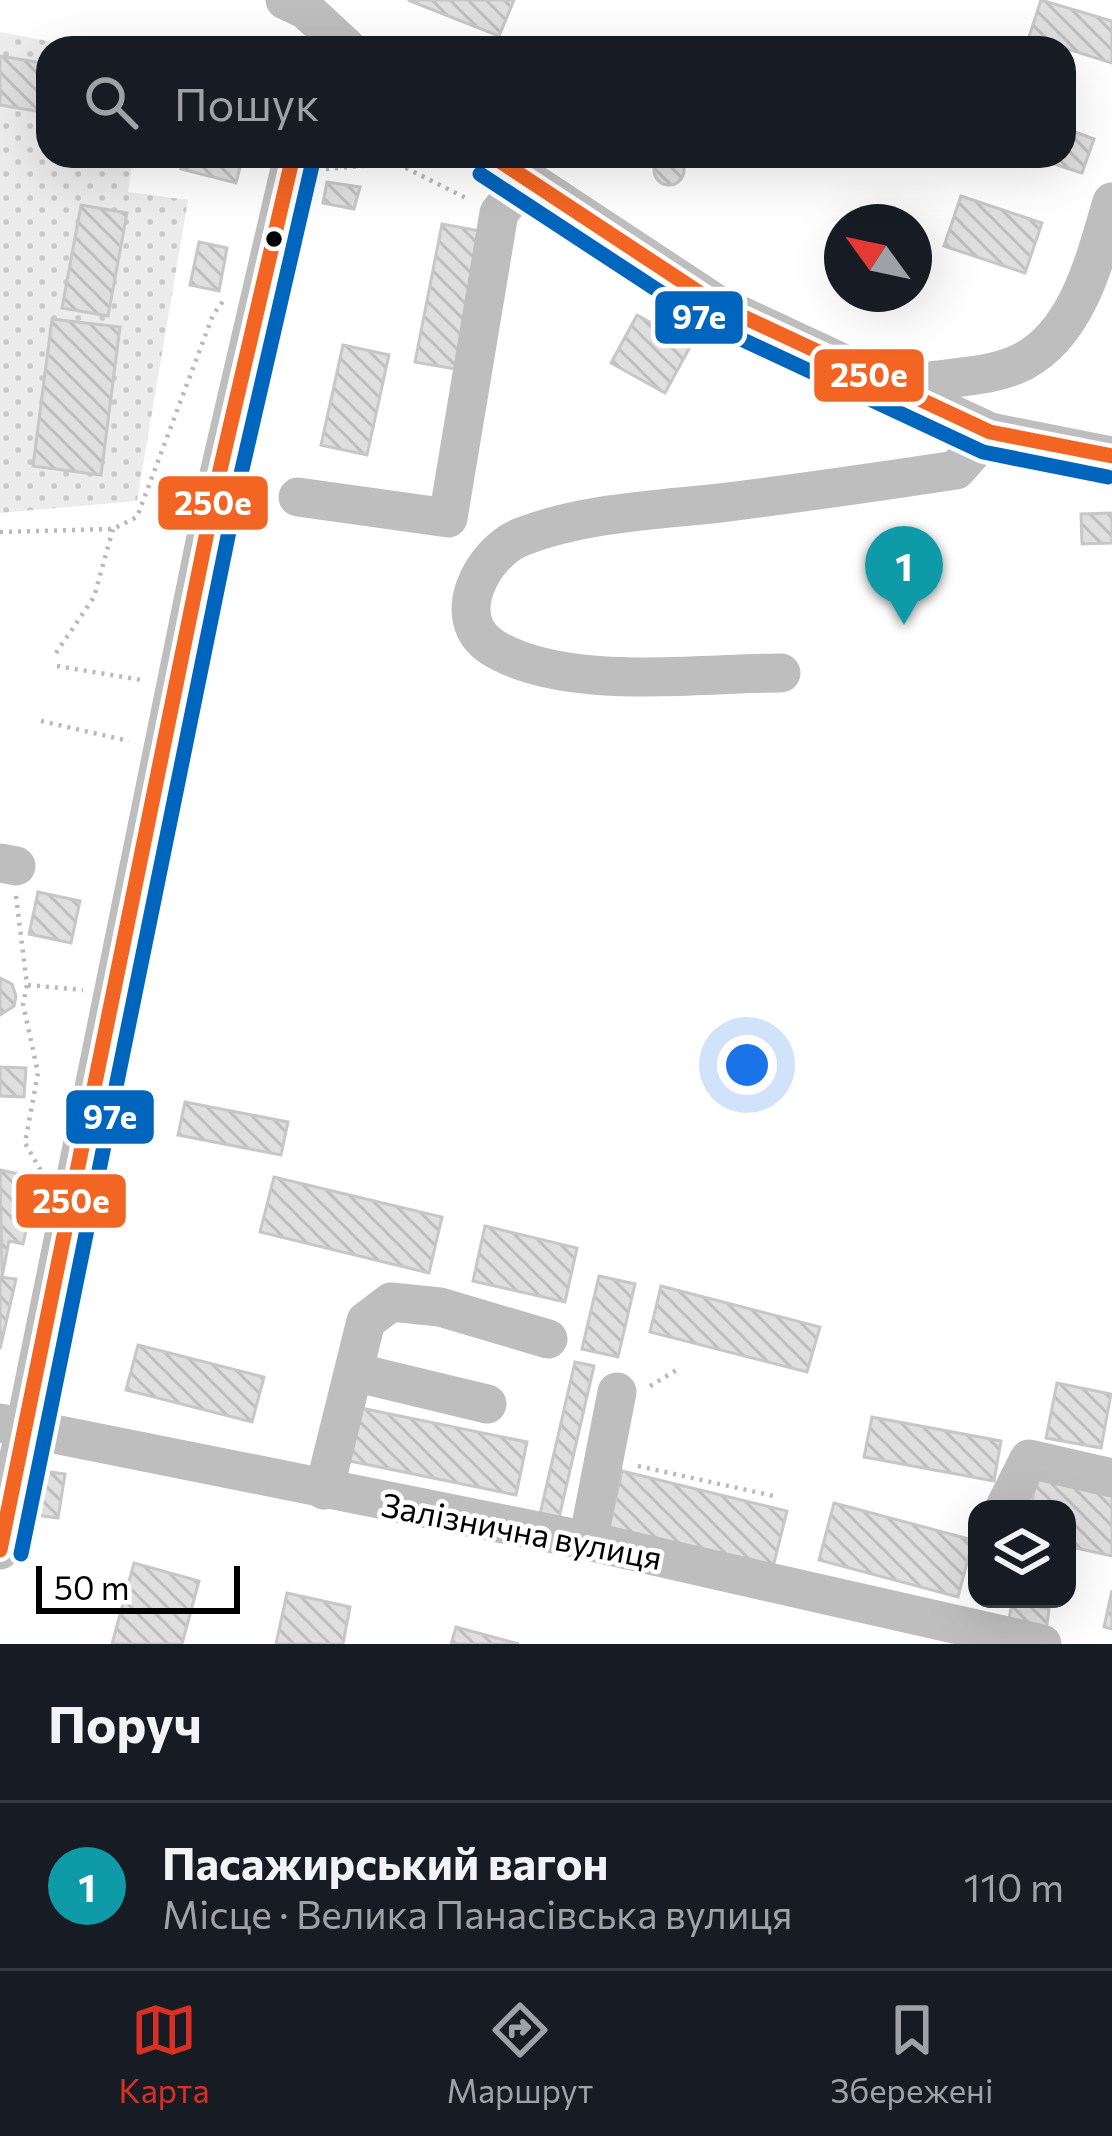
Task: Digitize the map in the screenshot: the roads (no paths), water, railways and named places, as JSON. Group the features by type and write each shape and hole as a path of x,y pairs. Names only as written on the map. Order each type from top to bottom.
{"street":[{"path":"302,14 331,36"},
{"path":"0,1550 12,1425 217,483 270,258 304,168"},
{"path":"496,168 525,180 718,305 990,432 1112,456"},
{"path":"298,497 448,518 499,213 525,180"},
{"path":"896,388 1023,362 1061,328 1089,277 1112,202"},
{"path":"781,673 568,673 522,660 488,645 471,613 476,578 518,538 615,515 956,470 990,432"},
{"path":"324,1490 366,1322 391,1302 440,1307 548,1339"},
{"path":"353,1372 487,1404"},
{"path":"588,1540 617,1392"},
{"name":"Залізнична вулиця","path":"12,1425 324,1490 985,1615 1042,1644"},
{"path":"1008,1500 1029,1459 1112,1478"}],"place":[{"name":"Пасажирський вагон","path":"904,625"}]}
